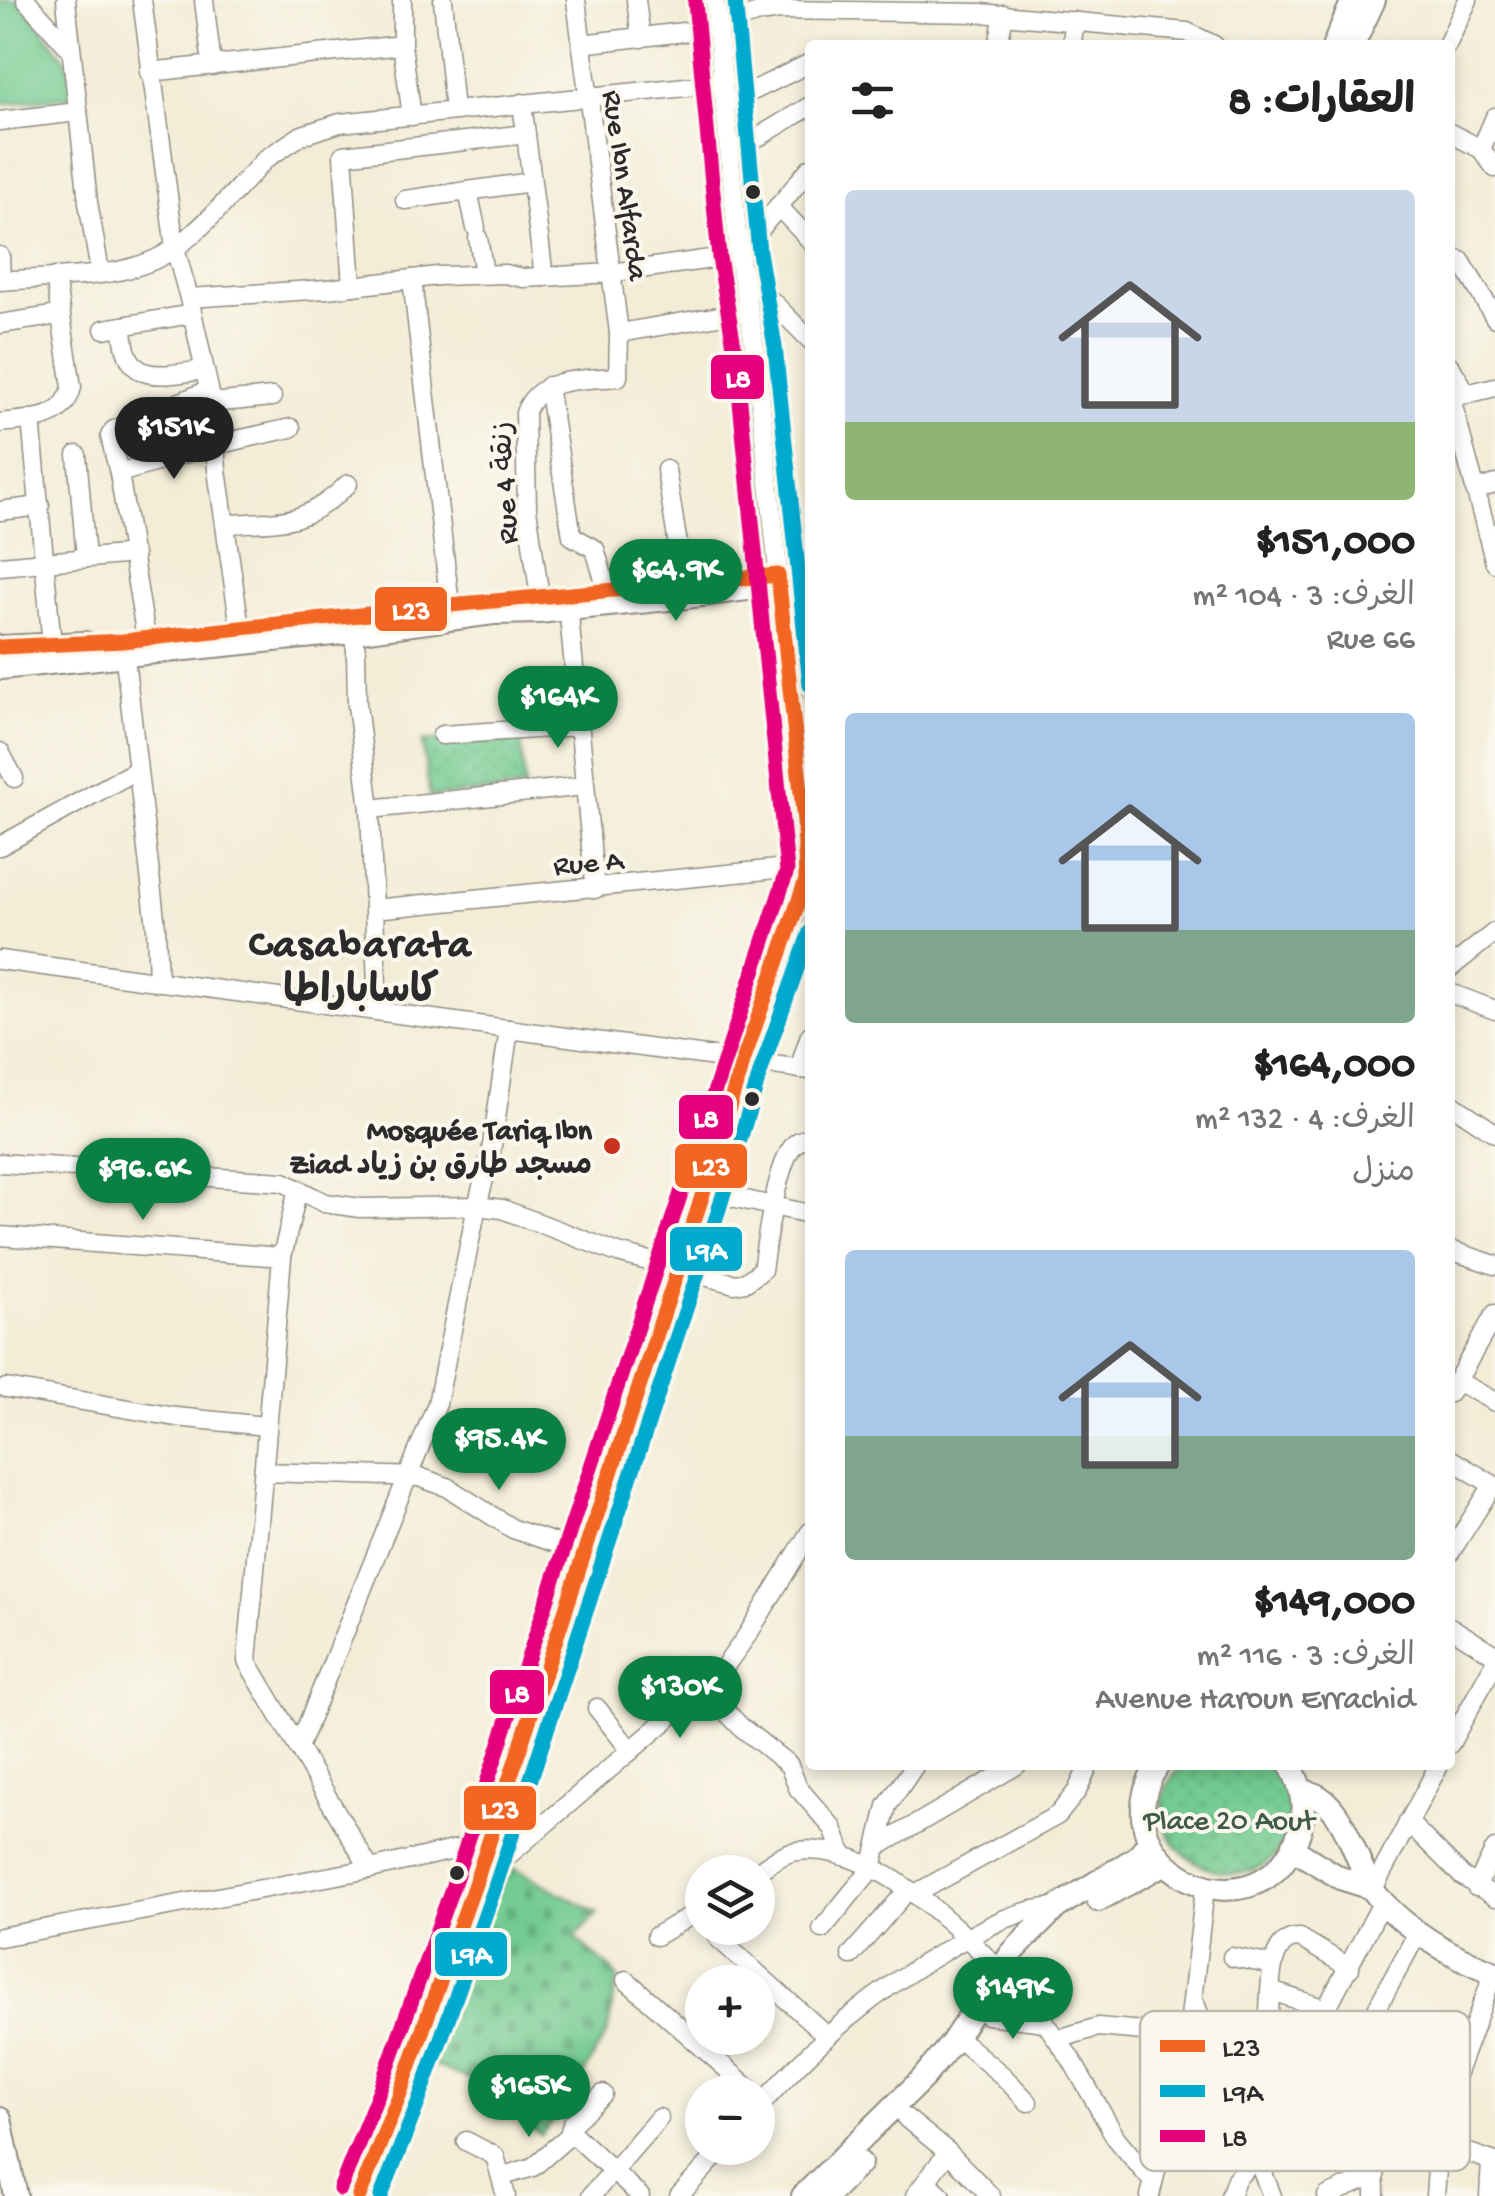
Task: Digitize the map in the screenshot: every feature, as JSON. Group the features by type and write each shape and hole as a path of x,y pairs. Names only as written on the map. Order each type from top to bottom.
{"main road":[{"path":"1336,40 1353,0"},
{"path":"1355,40 1374,0"},
{"path":"0,647 131,644 494,613 778,580 805,572"},
{"path":"0,668 240,628 352,625 450,605 540,598 567,602 606,590 684,583 805,581"},
{"path":"1156,1770 1144,1797 1144,1820 1150,1842 1164,1864 1183,1879 1205,1888 1235,1888 1264,1878 1293,1849 1300,1831 1301,1791 1292,1770"},
{"path":"1301,1791 1316,1794 1333,1810 1362,1861 1375,1894"},
{"path":"803,2196 923,2078 1057,1907 1118,1872 1150,1842"},
{"path":"1293,1849 1375,1894 1452,1954 1494,1972"},
{"path":"827,2196 906,2118 966,2045 1010,1970 1067,1919 1164,1864"},
{"path":"0,2119 4,2196"},
{"path":"3,2166 16,2196"}],"street":[{"path":"26,0 70,50"},
{"path":"66,0 100,272"},
{"path":"142,0 175,248 210,396 240,628"},
{"path":"204,0 212,66"},
{"path":"402,0 402,46 412,116"},
{"path":"451,0 443,1 454,110"},
{"name":"Rue Ibn Alfarda","path":"548,386 618,377 619,333 576,0"},
{"path":"636,0 641,38"},
{"path":"716,0 740,263 755,349 790,696 803,740 805,789"},
{"path":"1449,40 1468,0"},
{"path":"580,44 719,26 772,5 981,6 1004,14 1123,25 1156,37 1192,33 1205,40"},
{"path":"999,40 1004,14"},
{"path":"1072,40 1074,21"},
{"path":"1122,40 1123,25"},
{"path":"149,72 402,46"},
{"path":"726,104 805,65"},
{"path":"0,256 1,280 145,264 175,248 267,158 302,134 340,123 724,83"},
{"path":"522,103 544,277"},
{"path":"730,154 805,109"},
{"path":"0,121 78,112"},
{"path":"1481,149 1495,116"},
{"path":"352,286 343,155 526,134"},
{"path":"1455,136 1481,149 1495,168"},
{"path":"740,263 805,174"},
{"path":"406,200 532,182"},
{"path":"468,191 484,274"},
{"path":"778,206 805,235"},
{"path":"1455,259 1461,261 1495,318"},
{"path":"204,370 154,374 130,365 113,327 191,306 412,279 484,274 544,277 740,263"},
{"path":"740,263 805,334"},
{"path":"0,423 48,417 65,405 72,387 55,277"},
{"path":"412,279 450,605"},
{"path":"619,333 748,311"},
{"path":"0,324 59,315"},
{"path":"548,386 572,536 595,549 606,590"},
{"name":"Rue 4 زنقة","path":"540,598 527,509 523,425 530,400 548,386"},
{"path":"1494,552 1475,490 1456,396 1495,387"},
{"path":"158,982 156,928 137,770 131,644 134,554 110,436 114,430 210,396 272,397"},
{"path":"31,419 52,645"},
{"path":"120,472 290,428"},
{"path":"77,455 86,558"},
{"path":"666,470 684,583"},
{"path":"225,524 307,516 320,510 348,484"},
{"path":"1475,490 1495,484"},
{"path":"0,511 40,506"},
{"path":"0,566 134,554"},
{"path":"567,602 595,889"},
{"path":"352,625 370,808 378,1012"},
{"path":"790,696 805,700"},
{"path":"442,735 580,726"},
{"path":"0,752 14,778"},
{"path":"0,846 137,770"},
{"path":"370,808 585,786"},
{"name":"Rue A","path":"374,909 595,889 805,854"},
{"path":"359,2196 475,1884 704,1191 743,1061 805,895"},
{"path":"1455,964 1495,932"},
{"path":"0,960 804,1070"},
{"path":"1455,994 1495,1010"},
{"path":"298,1748 437,1404 491,1152 509,1029"},
{"path":"1455,1107 1495,1133"},
{"path":"0,1163 282,1182 325,1203 360,1208 502,1209 618,1253 735,1284 746,1282 762,1270 773,1208 790,1151 796,1142 805,1139"},
{"path":"298,1190 282,1257 246,1661 370,1868"},
{"path":"704,1191 805,1214"},
{"path":"0,1236 282,1257"},
{"path":"1455,1252 1495,1264"},
{"path":"1455,1385 1495,1314"},
{"path":"1455,1387 1495,1402"},
{"path":"6,1388 176,1417 266,1426"},
{"path":"1455,1462 1494,1486 1455,1545"},
{"path":"264,1472 408,1476 447,1487 523,1534 585,1552"},
{"path":"475,1884 705,1690 748,1634 805,1540"},
{"path":"1455,1630 1495,1658 1455,1734"},
{"path":"705,1690 789,1766 798,1788 833,1828 843,1856"},
{"path":"597,1708 631,1751"},
{"path":"822,1929 872,1868 887,1806 912,1770"},
{"path":"879,1846 1008,1770"},
{"path":"851,1956 911,1892 1058,1815 1077,1791 1087,1770"},
{"path":"1270,1991 1323,2010 1350,1968 1375,1894 1436,1770"},
{"path":"1408,1822 1476,1887 1495,1897"},
{"path":"0,1938 488,1842"},
{"path":"1476,1887 1495,1848"},
{"path":"775,1863 799,1850 843,1856 872,1868 911,1892 1010,1970 1152,2189"},
{"path":"1192,2011 1205,1888"},
{"path":"775,2084 885,1987 1014,1914 1057,1907"},
{"path":"656,1936 685,1918"},
{"path":"1378,2011 1418,1931"},
{"path":"1268,2011 1277,1950 1292,1938 1307,1941 1350,1968"},
{"path":"726,1945 826,2036"},
{"path":"1232,1957 1273,1965"},
{"path":"1470,2038 1494,1972"},
{"path":"626,1980 730,2075"},
{"path":"1194,2000 1198,2011"},
{"path":"987,2015 1045,2022"},
{"path":"1058,2039 1098,2027 1140,2031"},
{"path":"966,2045 1028,2102"},
{"path":"503,2176 533,2167 571,2134 571,2126 603,2094"},
{"path":"591,2196 660,2118"},
{"path":"906,2118 948,2152 990,2196"},
{"path":"571,2134 640,2196"},
{"path":"466,2140 494,2156 506,2196"},
{"path":"942,2196 921,2189 948,2152"},
{"path":"1489,2196 1493,2161"},
{"path":"679,2196 707,2165"},
{"path":"1230,2196 1236,2179 1245,2171"},
{"path":"1262,2171 1272,2196"},
{"path":"1375,2171 1375,2196"},
{"path":"1435,2196 1437,2171"},
{"path":"1327,2196 1375,2175"}],"green space":[{"path":"0,0 20,0 66,60 75,96 0,104"},
{"path":"805,594 805,701 790,695 785,596"},
{"path":"520,732 525,788 430,797 422,742"},
{"name":"Place 20 Aout","path":"1179,1770 1280,1770 1292,1799 1291,1822 1276,1854 1253,1870 1226,1873 1199,1864 1177,1846 1164,1823 1164,1795"},
{"path":"514,1868 598,1913 575,1937 618,1977 607,2033 561,2113 540,2135 474,2081 430,2064 483,1894"}],"transit line":[{"name":"L9A","path":"735,0 759,252 775,347 805,637"},
{"name":"L8","path":"340,2189 456,1877 787,871 695,2"},
{"name":"L23","path":"0,647 123,641 450,605 778,575 805,850"},
{"name":"L23","path":"359,2196 475,1884 699,1206 743,1061 805,883"},
{"name":"L9A","path":"381,2196 494,1890 805,946"}],"place":[{"name":"Mosquée Tariq Ibn Ziad مسجد طارق بن زياد","path":"612,1146"}],"district":[{"name":"Casabarata كاساباراطا","path":"361,964"}]}
